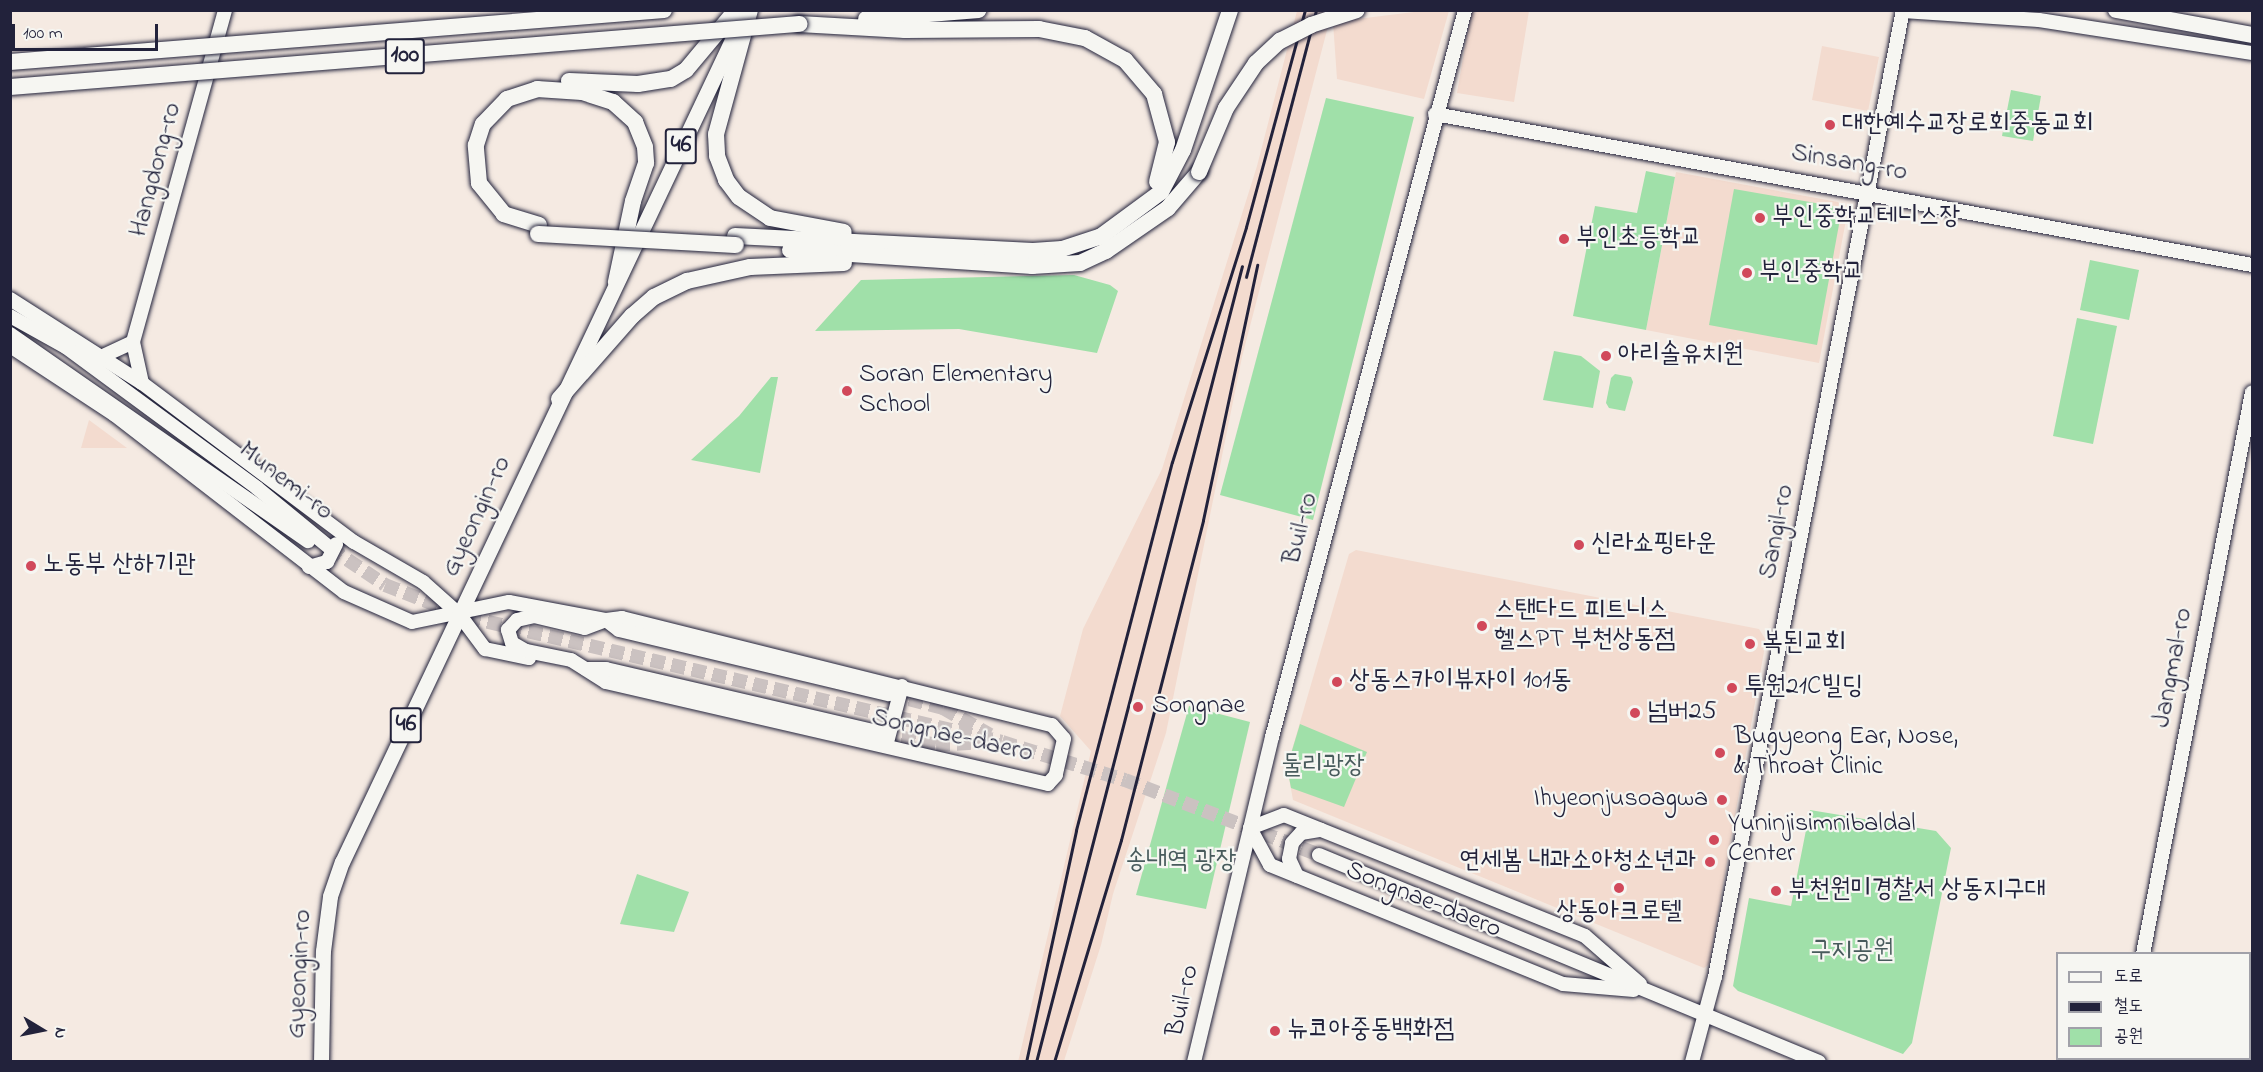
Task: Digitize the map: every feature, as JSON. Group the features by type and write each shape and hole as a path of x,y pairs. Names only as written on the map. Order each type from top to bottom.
{"highway":[{"name":"100","path":"10,62 664,10"},
{"path":"736,10 686,70 671,79 638,84 537,79 516,84 486,105 475,120 467,143 466,166 471,187 483,206 499,220 517,231 538,230 736,241 1033,251 1062,249 1100,237 1168,208 1230,10"},
{"path":"748,10 716,134 717,156 739,196 770,218 785,222 937,246"},
{"name":"100","path":"10,87 979,10"},
{"path":"1181,165 1240,10"},
{"path":"736,241 926,260 1032,266 1080,263 1139,220 1226,108 1256,63 1280,41 1311,25 1358,10"},
{"path":"2116,10 2253,35"},
{"path":"799,24 904,30 1039,28 1085,38 1125,60 1154,94 1164,119 1167,142 1181,165"},
{"path":"538,230 504,214 479,183 476,145 483,124 507,99 537,89 582,92 613,102 638,128 646,163 633,201 616,282"},
{"path":"560,399 632,316 654,297 687,281 750,267 926,260"}],"main road":[{"name":"Gyeongin-ro","path":"321,1062 320,999 330,896 342,862 560,399 748,10"}],"street":[{"name":"Hangdong-ro","path":"142,383 133,342 225,10"},
{"name":"Buil-ro","path":"1194,1062 1250,828 1435,114 1465,10"},
{"path":"1903,11 2039,20 2253,53"},
{"name":"Sangil-ro","path":"1692,1062 1708,1016 1903,11"},
{"name":"Sinsang-ro","path":"1435,114 1868,191 2253,265"},
{"path":"10,299 103,356 142,383 329,522 423,582 459,614"},
{"name":"Munemi-ro","path":"10,316 66,347 257,488 330,548 307,540 10,334"},
{"path":"103,356 133,342"},
{"path":"10,346 115,415 344,592 412,622 459,614"},
{"name":"Jangmal-ro","path":"2143,952 2253,392"},
{"path":"309,567 327,562 336,548 329,522"},
{"name":"Songnae-daero","path":"509,602 606,620 622,618 1053,725 1064,739 1056,775 1048,784 883,739 606,669 580,669 485,649 459,614 509,602"},
{"path":"580,669 571,660 519,647 512,643 508,630 517,620 534,616 585,628 606,620"},
{"name":"Songnae-daero","path":"606,620 619,630 888,694"},
{"path":"883,739 902,686"},
{"name":"Songnae-daero","path":"1284,814 1585,936 1648,991 1563,984 1270,865 1250,828 1284,814"},
{"path":"1297,876 1289,859 1292,843 1301,832 1323,830"},
{"name":"Songnae-daero","path":"1319,855 1818,1062"}],"shaded area":[{"path":"1297,11 1332,11 1242,357 1166,733 1113,894 1101,945 1064,1061 1018,1062 1091,751 1060,716 1083,629 1162,469 1257,166"},
{"path":"1422,11 1449,11 1424,99 1337,79 1333,22"},
{"path":"1471,11 1529,11 1514,102 1457,93"},
{"path":"1822,46 1879,57 1868,111 1812,100"},
{"name":"부인중학교","path":"1676,172 1838,202 1847,215 1819,363 1646,330"},
{"path":"89,420 127,448 81,448"},
{"path":"1356,550 1759,629 1766,640 1709,964 1704,968 1293,800 1287,767 1349,554"}],"green space":[{"path":"2011,90 2041,96 2033,141 2002,136"},
{"path":"1326,98 1414,117 1313,520 1220,495"},
{"path":"1646,171 1675,177 1646,330 1573,316 1595,206 1637,213"},
{"path":"1734,189 1833,206 1840,219 1817,345 1709,325"},
{"path":"2090,260 2139,270 2129,320 2080,310"},
{"path":"1074,275 1110,285 1118,291 1097,353 959,329 815,331 861,280"},
{"path":"2077,318 2117,326 2093,444 2053,436"},
{"path":"1554,351 1581,356 1600,371 1593,408 1543,400"},
{"path":"1615,374 1631,377 1633,382 1625,411 1609,408 1606,403 1611,378"},
{"path":"771,377 778,377 760,473 691,460 739,416"},
{"name":"송내역 광장","path":"1189,706 1250,722 1206,909 1136,895"},
{"name":"둘리광장","path":"1300,724 1367,752 1344,807 1291,788 1287,767"},
{"name":"구지공원","path":"1810,810 1936,831 1951,848 1912,1043 1903,1054 1738,991 1733,986 1749,898 1791,906"},
{"path":"637,874 689,892 674,932 620,924"}],"tunnel":[{"path":"330,548 385,585 467,617 1002,742 1125,780 1319,855"},
{"path":"889,694 943,708 990,735"},
{"path":"881,733 936,745 985,742"}],"railway":[{"path":"1026,1062 1076,830 1172,462 1246,227 1305,10"},
{"path":"1246,277 1316,10"},
{"path":"1054,1062 1121,840 1203,520 1257,265"},
{"path":"1036,1062 1242,266"}],"place":[{"name":"대한예수교장로회중동교회","path":"1830,125"},
{"name":"부인중학교테니스장","path":"1760,218"},
{"name":"부인초등학교","path":"1564,239"},
{"name":"부인중학교","path":"1747,273"},
{"name":"아리솔유치원","path":"1606,356"},
{"name":"Soran Elementary School","path":"847,391"},
{"name":"신라쇼핑타운","path":"1579,545"},
{"name":"노동부 산하기관","path":"31,566"},
{"name":"스탠다드 피트니스 헬스PT 부천상동점","path":"1482,626"},
{"name":"복된교회","path":"1750,644"},
{"name":"상동스카이뷰자이 101동","path":"1337,682"},
{"name":"투원21C빌딩","path":"1732,688"},
{"name":"Songnae","path":"1138,707"},
{"name":"넘버25","path":"1635,713"},
{"name":"Bugyeong Ear, Nose, & Throat Clinic","path":"1720,753"},
{"name":"Ihyeonjusoagwa","path":"1722,800"},
{"name":"Yuninjisimnibaldal Center","path":"1714,840"},
{"name":"연세봄 내과소아청소년과","path":"1710,862"},
{"name":"상동아크로텔","path":"1619,888"},
{"name":"부천원미경찰서 상동지구대","path":"1776,891"},
{"name":"뉴코아중동백화점","path":"1275,1031"}]}
